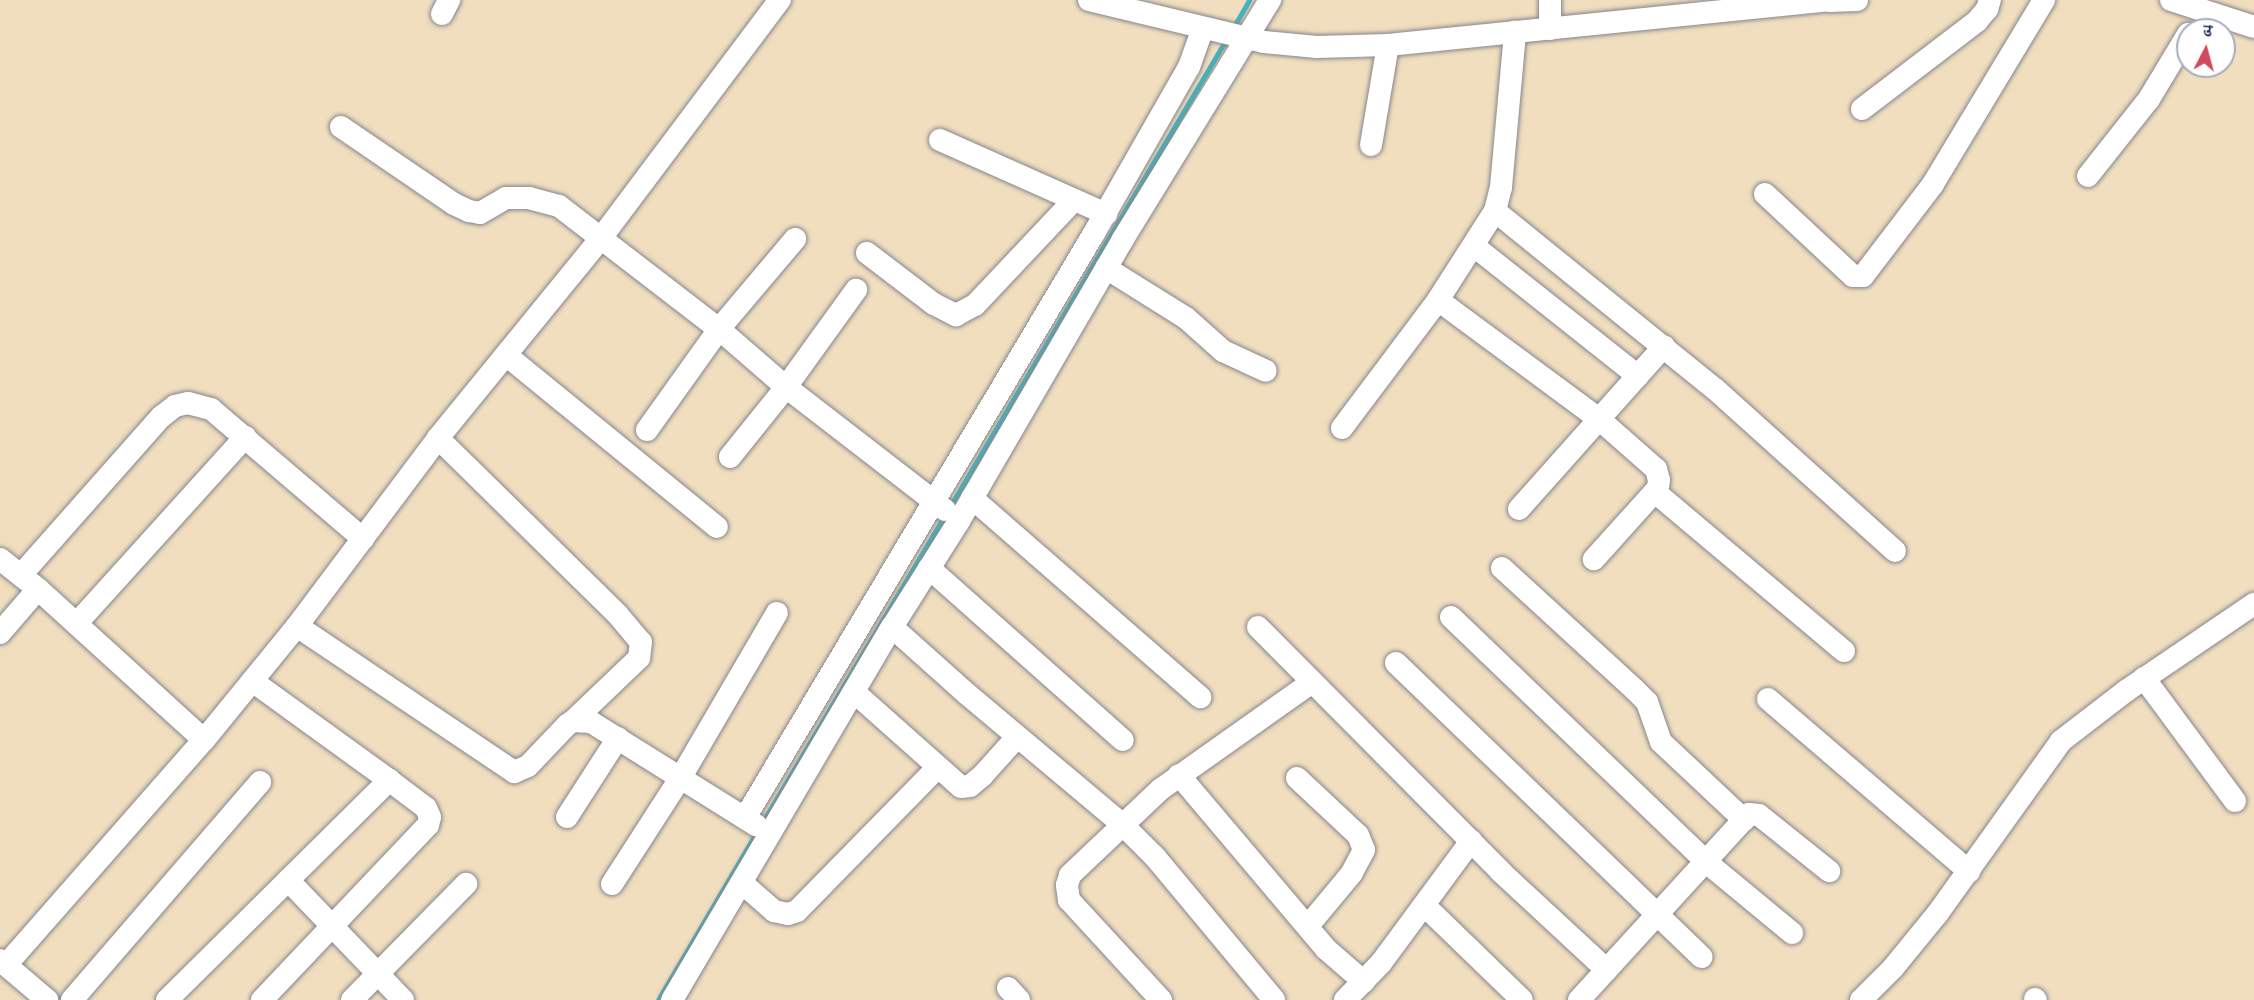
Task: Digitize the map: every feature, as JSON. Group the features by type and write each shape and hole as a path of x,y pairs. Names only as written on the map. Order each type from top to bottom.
{"street":[{"path":"47,1000 21,992 3,962 204,740 297,626 438,438 601,238 780,0"},
{"path":"1089,0 1241,37 1317,47 1388,45 1830,0 1857,0"},
{"path":"758,826 854,692 929,568 946,512 972,498 1241,37 1270,0"},
{"path":"1550,0 1550,28"},
{"path":"1862,109 1977,21 1987,9 1989,0"},
{"path":"1765,194 1853,276 1863,276 1933,184 2044,0"},
{"path":"2171,0 2194,18"},
{"path":"2236,25 2254,27"},
{"path":"672,1000 742,883 758,826 946,512 1106,214 1190,67 1207,29"},
{"path":"1342,428 1438,300 1495,211 1501,187 1515,32"},
{"path":"1371,145 1388,45"},
{"path":"2088,176 2149,99 2176,54"},
{"path":"342,127 454,204 469,211 480,213 506,198 545,201 559,206 719,329 786,387 946,512"},
{"path":"940,140 1106,214"},
{"path":"867,253 934,304 956,315 975,305 1074,200"},
{"path":"1495,211 1664,346 1895,551"},
{"path":"648,430 719,329 795,238"},
{"path":"1474,246 1638,376"},
{"path":"1106,268 1186,318 1222,351 1266,371"},
{"path":"730,457 786,387 856,290"},
{"path":"1438,300 1599,419 1656,469 1659,480 1655,492 1594,559"},
{"path":"1519,509 1664,346"},
{"path":"506,355 717,528"},
{"path":"0,633 29,582 119,462 161,417 175,406 198,404 211,409 363,539"},
{"path":"77,623 244,437"},
{"path":"297,626 514,772 528,766 639,658 641,642 618,615 438,438"},
{"path":"1655,492 1844,651"},
{"path":"972,498 1200,697"},
{"path":"0,559 77,623 204,740"},
{"path":"929,568 1123,740"},
{"path":"1502,568 1647,702 1661,742 1744,820"},
{"path":"1861,1000 1893,968 1969,871 2061,741 2144,678 2254,604"},
{"path":"612,884 681,777 777,613"},
{"path":"1451,616 1706,861 1792,933"},
{"path":"892,627 1017,737 1084,789 1122,824 1155,857 1274,1000"},
{"path":"1258,627 1471,841 1607,970"},
{"path":"1396,663 1702,957"},
{"path":"2144,678 2235,801"},
{"path":"252,681 426,808 430,817 428,825 262,1000"},
{"path":"1161,1000 1069,900 1067,885 1070,875 1122,824 1179,775 1312,682"},
{"path":"854,692 961,787 969,786 1017,737"},
{"path":"1768,699 1969,871"},
{"path":"573,722 591,722 758,826"},
{"path":"567,817 618,738"},
{"path":"742,883 774,911 788,914 797,910 937,768"},
{"path":"1179,775 1326,949 1364,982"},
{"path":"1297,778 1358,835 1364,850 1352,873 1308,926"},
{"path":"167,1000 389,780"},
{"path":"72,1000 260,782"},
{"path":"1579,1000 1752,813 1759,814 1829,871"},
{"path":"1345,1000 1381,963 1471,841"},
{"path":"288,880 404,1000"},
{"path":"352,1000 466,884"},
{"path":"1424,904 1522,1000"}],"waterway":[{"path":"1233,28 1249,0"},
{"path":"949,508 1227,38"},
{"path":"762,823 944,516"},
{"path":"658,1000 757,831"}]}
